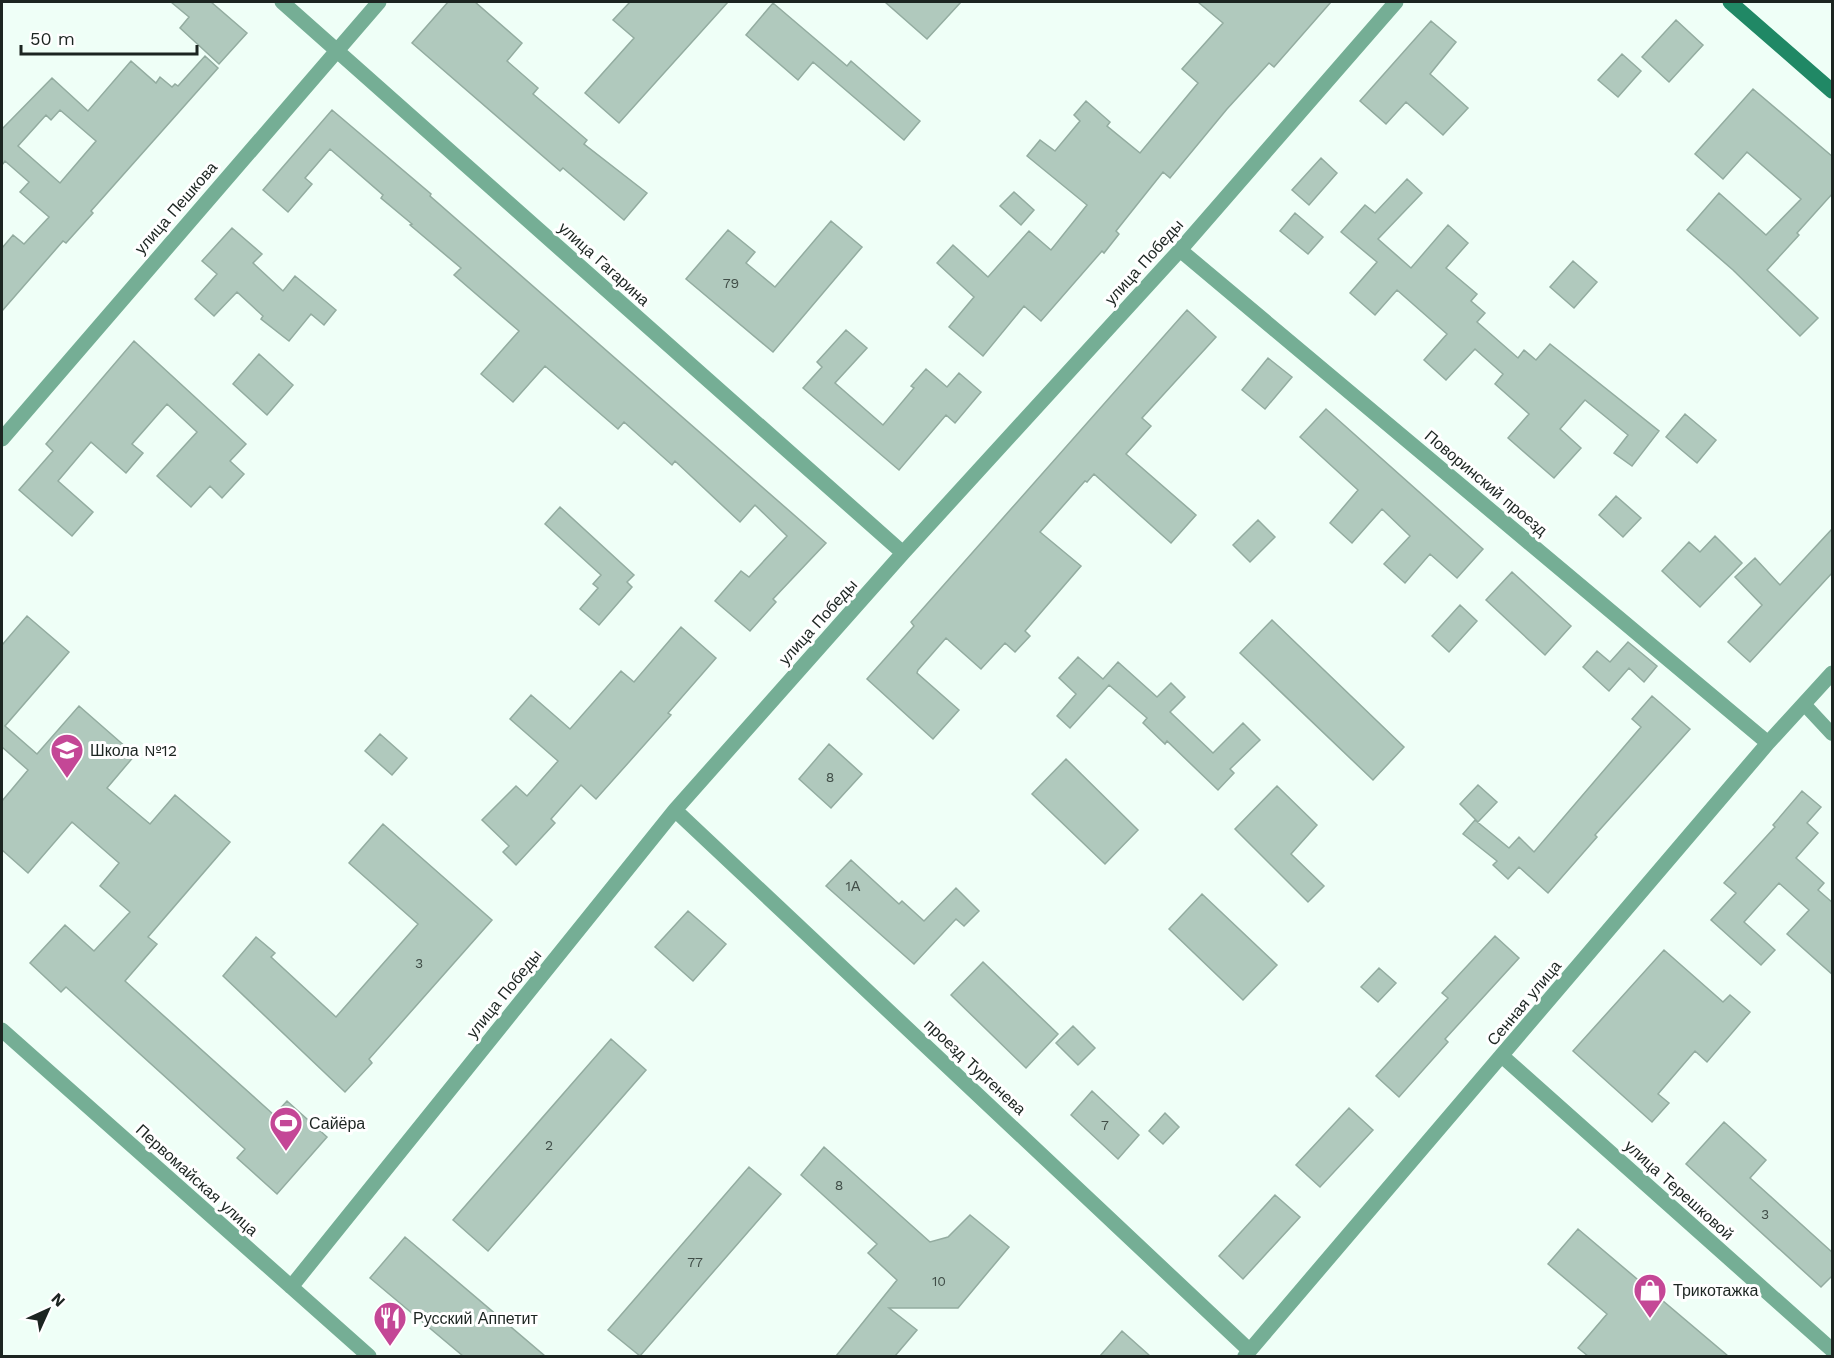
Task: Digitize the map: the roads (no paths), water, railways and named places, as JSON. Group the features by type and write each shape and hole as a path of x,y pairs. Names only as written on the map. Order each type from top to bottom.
{"street":[{"name":"улица Гагарина","path":"282,2 903,554"},
{"name":"улица Пешкова","path":"2,439 379,2"},
{"name":"улица Победы","path":"291,1287 675,810 903,554 1180,250 1396,2"},
{"path":"1730,2 1833,90"},
{"name":"Поворинский проезд","path":"1180,250 1768,743"},
{"name":"Сенная улица","path":"1247,1353 1768,743 1833,673"},
{"name":"проезд Тургенева","path":"675,810 1247,1353"},
{"name":"Первомайская улица","path":"2,1030 369,1356"},
{"name":"улица Терешковой","path":"1502,1056 1833,1350"}],"lane":[{"path":"1804,704 1833,734"}],"place":[{"name":"Школа №12","path":"67,779"},
{"name":"Сайёра","path":"286,1152"},
{"name":"Трикотажка","path":"1650,1319"},
{"name":"Русский Аппетит","path":"390,1347"}]}
